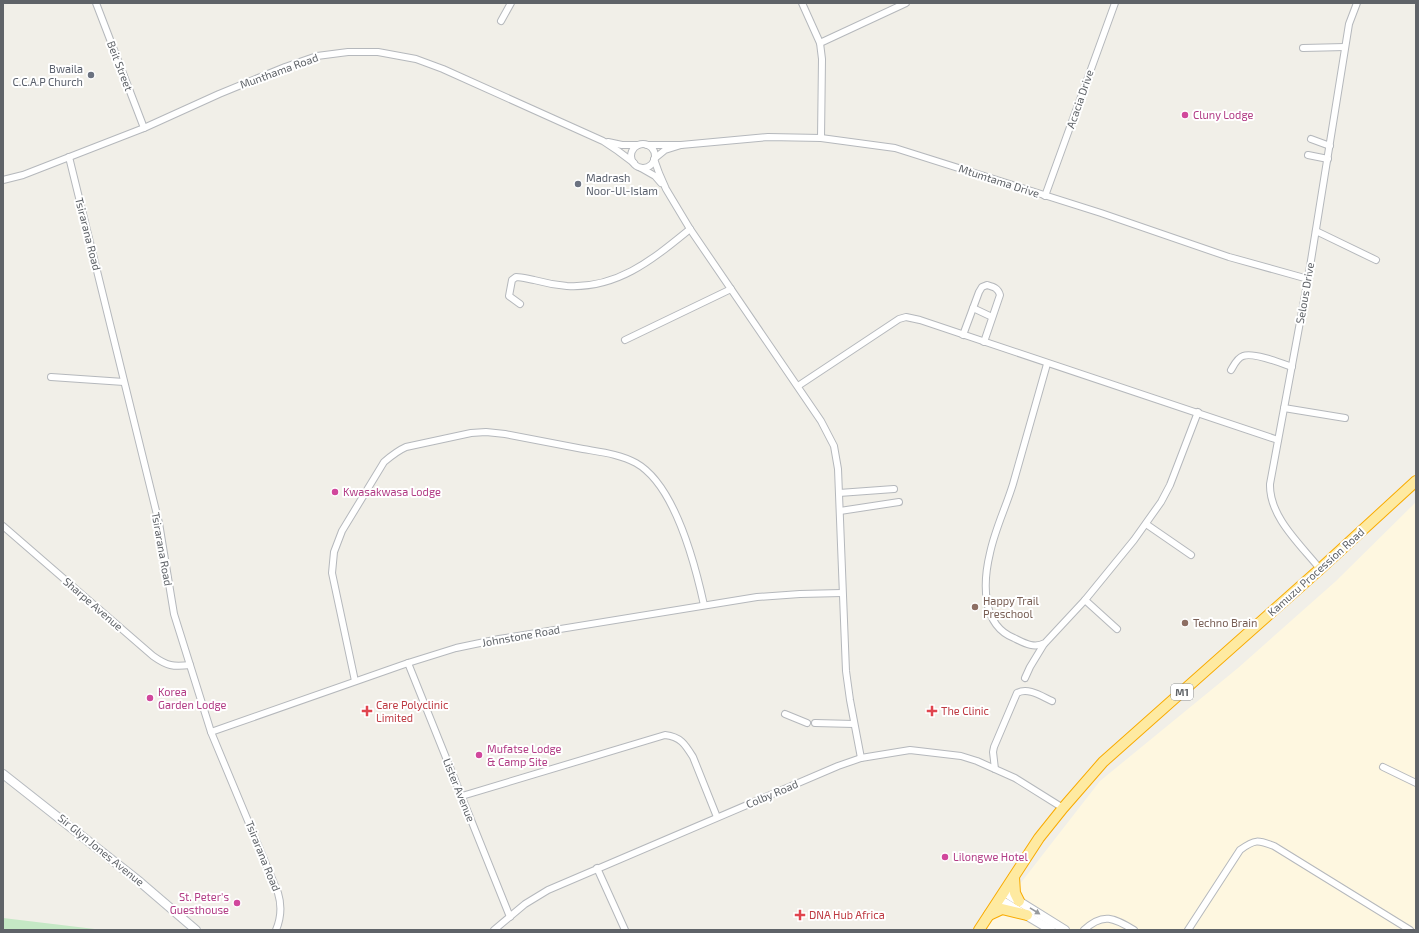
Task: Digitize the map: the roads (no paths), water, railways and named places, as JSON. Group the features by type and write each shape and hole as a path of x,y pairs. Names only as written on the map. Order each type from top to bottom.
{"highway":[{"name":"Kamuzu Procession Road","path":"979,930 1039,838 1103,762 1320,569 1416,481"},
{"path":"1014,877 1015,893 1019,901"},
{"path":"989,916 1002,909 1027,915"}],"main road":[{"name":"Sir Glyn Jones Avenue","path":"3,774 140,882 196,930"},
{"path":"1002,895 1019,901 1065,930"},
{"path":"1002,895 1027,915 1051,930"}],"street":[{"name":"Beit Street","path":"96,3 144,128"},
{"path":"501,21 511,3"},
{"path":"802,3 820,44 822,59 821,138"},
{"path":"820,44 906,3"},
{"name":"Acacia Drive","path":"1045,196 1115,3"},
{"name":"Selous Drive","path":"1320,569 1278,516 1273,506 1270,484 1308,279 1349,24 1357,3"},
{"path":"1302,48 1345,47"},
{"name":"Munthama Road","path":"3,180 23,175 144,128 204,100 302,61 332,54 363,51 393,54 416,59 443,69 603,141"},
{"name":"Mtumtama Drive","path":"681,145 768,137 821,138 895,148 950,164 1101,213 1229,257 1308,279"},
{"path":"1311,139 1330,146"},
{"path":"603,141 622,145 681,145"},
{"path":"603,141 655,176 666,189"},
{"path":"647,144 654,152 654,160 666,189 690,229 798,386 821,421 834,446 838,469 846,671 861,758"},
{"path":"634,163 632,160 632,151 638,145"},
{"path":"641,168 649,166 665,150 681,145"},
{"path":"1308,155 1328,159"},
{"name":"Tsirarana Road","path":"69,157 162,536 174,614 211,732 278,893 281,909 276,930"},
{"path":"520,304 509,296 512,280 516,277 566,286 584,285 622,276 639,268 655,257 690,229"},
{"path":"1316,232 1376,260"},
{"path":"963,335 982,287 987,285 996,288 1000,295 984,342"},
{"path":"625,340 731,289"},
{"path":"974,308 992,317"},
{"path":"798,386 899,319 906,317 1198,412 1278,440"},
{"path":"1231,370 1238,359 1247,355 1292,366"},
{"path":"1045,643 1032,646 1001,632 996,626 988,610 987,576 990,552 1011,491 1047,364"},
{"path":"51,377 124,382"},
{"path":"1284,408 1345,418"},
{"path":"1025,678 1045,643 1085,600 1146,524 1161,502 1170,485 1198,412"},
{"path":"355,681 332,573 334,552 337,542 342,531 384,462 390,456 398,450 406,447 458,435 486,432 505,434 619,456 640,466 658,482 683,530 700,585 704,605"},
{"path":"839,493 894,489"},
{"path":"840,511 899,502"},
{"path":"1146,524 1191,556"},
{"name":"Sharpe Avenue","path":"3,526 161,662 171,666 190,665"},
{"name":"Johnstone Road","path":"211,732 355,681 456,648 704,605 778,595 842,593"},
{"path":"1085,600 1117,629"},
{"name":"Lister Avenue","path":"408,663 510,917"},
{"path":"995,769 993,752 994,747 1017,693 1023,690 1030,691 1052,701"},
{"path":"785,714 807,722"},
{"path":"815,723 854,724"},
{"path":"462,796 654,738 675,736 682,741 691,753 717,817"},
{"name":"Colby Road","path":"494,930 548,890 717,817 838,766 861,758 910,750 969,758 1015,778 1063,808"},
{"path":"1383,767 1416,783"},
{"path":"1188,930 1240,850 1250,842 1259,841 1274,846 1410,930"},
{"path":"597,868 625,930"},
{"path":"1084,930 1097,920 1107,918 1119,921 1134,930"}],"place":[{"name":"Bwaila C.C.A.P Church","path":"91,75"},
{"name":"Cluny Lodge","path":"1185,115"},
{"name":"Madrash Noor-Ul-Islam","path":"578,184"},
{"name":"Kwasakwasa Lodge","path":"335,492"},
{"name":"Happy Trail Preschool","path":"975,607"},
{"name":"Techno Brain","path":"1185,623"},
{"name":"Korea Garden Lodge","path":"150,698"},
{"name":"Care Polyclinic Limited","path":"367,711"},
{"name":"The Clinic","path":"932,711"},
{"name":"Mufatse Lodge & Camp Site","path":"479,755"},
{"name":"Lilongwe Hotel","path":"945,857"},
{"name":"St. Peter's Guesthouse","path":"237,903"},
{"name":"DNA Hub Africa","path":"800,915"}]}
